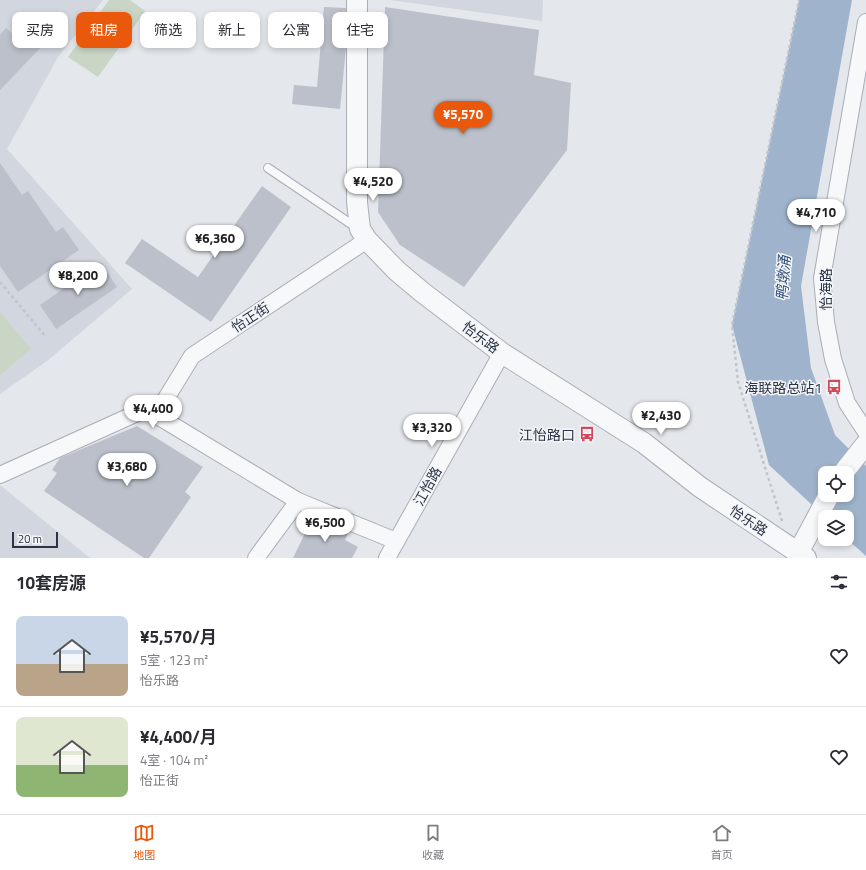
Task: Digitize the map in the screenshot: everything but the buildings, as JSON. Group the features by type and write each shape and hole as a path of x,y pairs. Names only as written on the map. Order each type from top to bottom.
{"street":[{"path":"357,0 357,202 363,235"},
{"name":"怡海路","path":"866,22 822,278 826,322 833,360 847,403 866,432"},
{"name":"怡乐路","path":"363,235 397,271 417,288 502,353 644,443 700,487 798,553"},
{"name":"怡正街","path":"156,415 192,356 363,235"},
{"name":"江怡路","path":"387,558 502,353"},
{"path":"0,475 146,409 298,501 396,541"},
{"path":"849,466 866,444"},
{"path":"256,558 298,501"},
{"path":"798,553 825,502"}],"lane":[{"path":"268,168 363,235"}],"path":[{"path":"798,553 738,382 732,325 799,0"},
{"path":"0,282 46,337"}],"shaded area":[{"path":"0,0 103,0 94,12 76,12 76,34 68,44 68,12 12,12 12,48 65,48 58,57 7,149 132,289 47,361 0,394"},
{"path":"390,0 543,0 542,21"},
{"path":"0,485 90,558 0,558"}],"green space":[{"path":"109,0 130,0 145,11 140,12 140,18 132,29 132,12 100,12"},
{"path":"76,46 76,48 119,48 98,77 68,57"},
{"path":"0,312 31,349 0,375"}],"water":[{"name":"鸭墩涌","path":"799,0 852,0 801,286 811,368 835,435 866,466 866,556 854,545 854,510 818,510 769,465 732,325"}],"place":[{"name":"海联路总站1","path":"834,387"},
{"name":"江怡路口","path":"587,434"}]}
